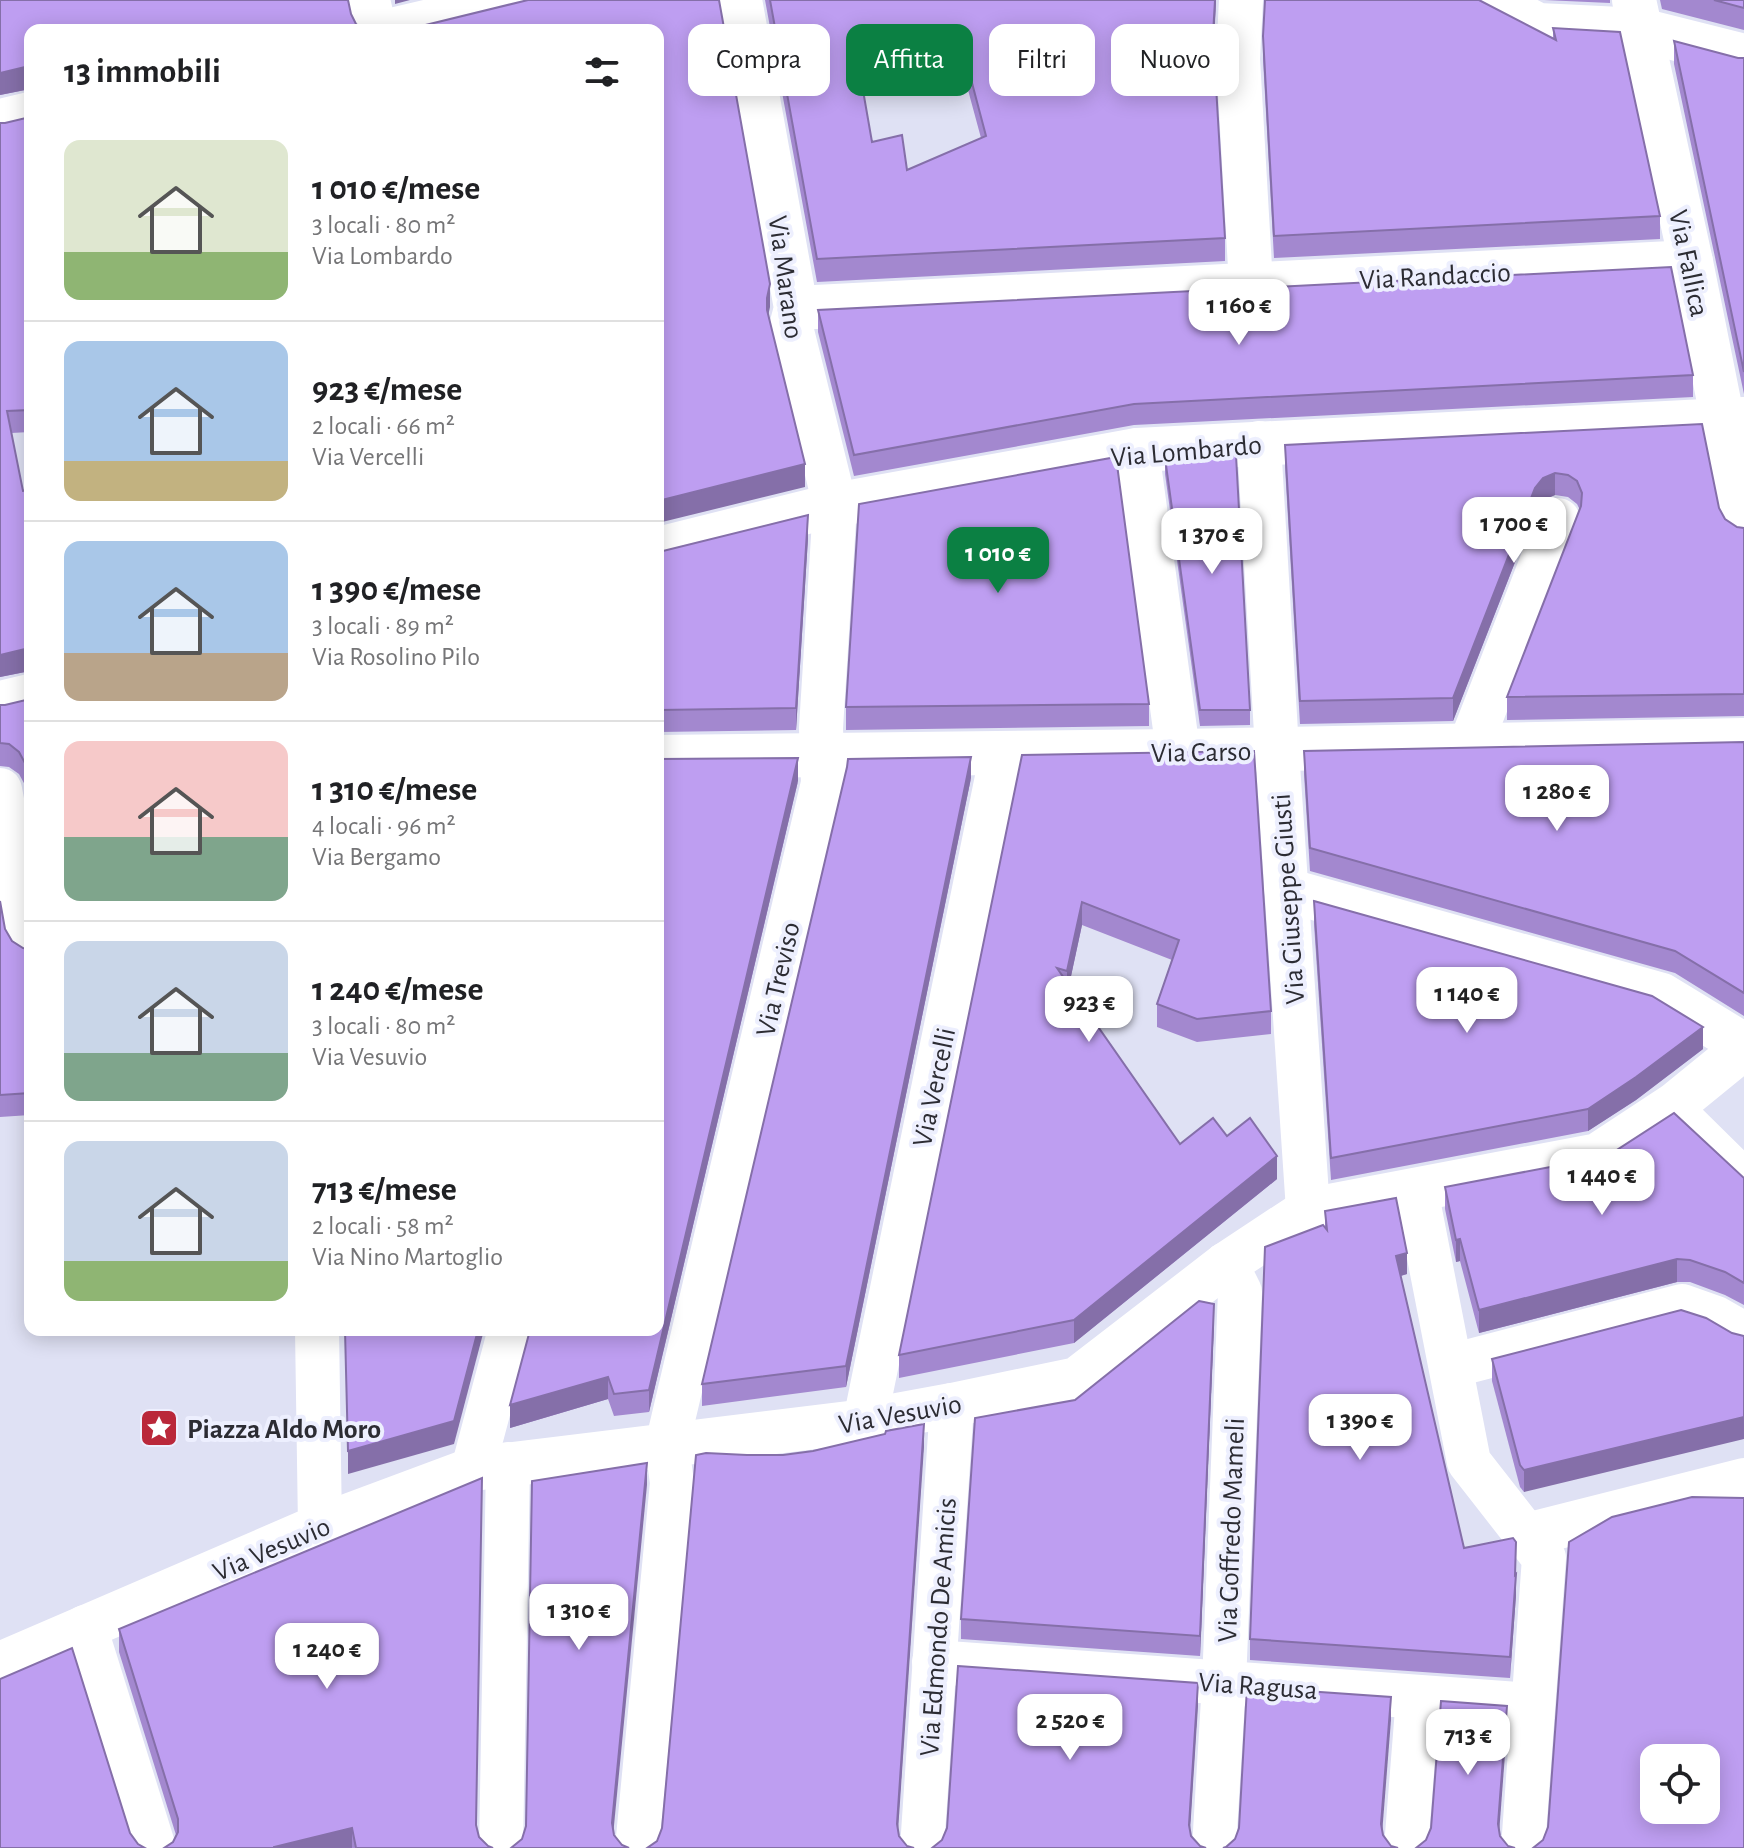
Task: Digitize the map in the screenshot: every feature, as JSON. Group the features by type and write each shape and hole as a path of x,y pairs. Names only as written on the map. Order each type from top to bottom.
{"street":[{"path":"368,0 374,24"},
{"path":"417,24 519,0"},
{"name":"Via Marano","path":"740,0 796,308 791,327 835,505"},
{"path":"1241,0 1238,59 1251,285"},
{"path":"1490,0 1538,25 1637,15 1744,56"},
{"name":"Via Fallica","path":"1637,15 1691,262 1734,419 1744,526"},
{"path":"0,121 24,115"},
{"name":"Via Randaccio","path":"796,308 1691,262"},
{"name":"Via Lombardo","path":"664,548 835,505 1137,450 1734,419"},
{"name":"Via Giuseppe Giusti","path":"1259,443 1308,1210"},
{"path":"1137,450 1178,751"},
{"name":"Via Treviso","path":"667,1445 823,783 821,728 835,505"},
{"path":"1470,746 1558,520"},
{"path":"0,703 24,697"},
{"name":"Via Carso","path":"664,762 822,755 1277,750 1744,740"},
{"name":"Via Vercelli","path":"865,1421 1002,753"},
{"path":"0,790 24,916"},
{"path":"1286,890 1662,995 1744,1046"},
{"name":"Via Vesuvio","path":"0,1664 320,1526 490,1466 865,1421 1077,1379 1226,1264 1308,1210 1598,1155 1674,1105 1744,1046"},
{"path":"1674,1105 1744,1174"},
{"path":"1416,1190 1469,1462 1544,1558 1523,1848"},
{"name":"Via Goffredo Mameli","path":"1214,1848 1240,1292 1226,1264"},
{"path":"1451,1366 1682,1306 1716,1318 1744,1334"},
{"path":"317,1336 320,1526"},
{"path":"501,1848 490,1466 509,1336"},
{"name":"Via Edmondo De Amicis","path":"922,1848 952,1405"},
{"path":"637,1848 672,1483 667,1445"},
{"path":"1527,1535 1744,1480"},
{"path":"85,1627 154,1848"},
{"name":"Via Ragusa","path":"934,1662 1533,1705"},
{"path":"1406,1848 1418,1697"}],"building":[{"path":"0,0 348,0 356,24 24,24 24,67 0,73"},
{"path":"528,0 719,0 723,24 688,24 688,96 736,96 770,284 767,310 805,464 664,499 664,24 430,24"},
{"path":"770,0 1215,0 1214,24 1111,24 1111,96 1217,96 1225,238 817,259 787,96 830,96 830,24 774,24","holes":["846,24 973,24 973,87 986,136 907,170 902,135 872,142 864,96 846,96"]},
{"path":"1265,0 1479,0 1556,40 1553,28 1620,32 1660,216 1274,236 1263,36"},
{"path":"1714,0 1744,0 1744,8"},
{"path":"1674,41 1744,58 1744,372"},
{"path":"24,118 24,410 7,411 24,491 24,649 0,655 0,123"},
{"path":"1671,267 1693,375 1134,404 854,455 818,310"},
{"path":"1702,424 1719,508 1725,519 1744,528 1744,694 1507,697 1581,506 1582,493 1577,481 1568,475 1555,473 1543,478 1535,488 1453,698 1300,701 1285,445"},
{"path":"1236,455 1250,710 1200,710 1165,458"},
{"path":"1116,457 1149,704 846,707 859,504"},
{"path":"808,515 796,708 664,710 664,551"},
{"path":"24,700 24,761 9,744 0,743 0,705"},
{"path":"1744,742 1744,993 1675,951 1310,848 1304,751"},
{"path":"1254,751 1271,1011 1197,1019 1157,1004 1179,940 1082,902 1067,971 1057,968 1180,1144 1213,1118 1227,1136 1250,1118 1277,1156 1074,1320 899,1355 1022,755"},
{"path":"971,757 846,1366 702,1384 848,759"},
{"path":"798,758 664,1326 664,759"},
{"path":"0,901 5,929 12,941 24,948 24,1093 0,1095"},
{"path":"1314,901 1652,996 1703,1027 1588,1109 1331,1158"},
{"path":"1674,1113 1744,1178 1744,1283 1725,1272 1690,1260 1677,1259 1479,1310 1460,1239 1456,1240 1445,1187 1603,1157"},
{"path":"1396,1198 1407,1253 1396,1256 1464,1548 1513,1538 1516,1542 1510,1657 1250,1639 1265,1247 1323,1225 1327,1230 1325,1211"},
{"path":"1199,1301 1214,1304 1200,1636 961,1619 975,1418 1075,1400"},
{"path":"1681,1310 1744,1336 1744,1417 1524,1470 1520,1465 1492,1359"},
{"path":"345,1336 476,1336 454,1421 348,1451"},
{"path":"528,1336 662,1336 649,1390 614,1394 608,1377 510,1405"},
{"path":"924,1424 897,1824 899,1836 907,1846 914,1848 647,1848 657,1841 662,1828 696,1455 783,1455 813,1451"},
{"path":"647,1463 612,1823 614,1835 629,1848 511,1848 522,1839 526,1826 532,1481"},
{"path":"482,1478 476,1825 479,1837 493,1848 356,1848 352,1828 274,1848 164,1848 173,1842 178,1832 178,1819 119,1629"},
{"path":"1692,1497 1744,1498 1744,1848 1533,1848 1543,1840 1548,1827 1569,1542 1612,1517"},
{"path":"72,1648 130,1833 145,1848 0,1848 0,1679"},
{"path":"958,1666 1198,1683 1189,1825 1191,1836 1206,1848 932,1848 942,1840 947,1828"},
{"path":"1247,1687 1391,1697 1381,1824 1383,1835 1391,1846 1398,1848 1223,1848 1235,1839 1239,1828"},
{"path":"1441,1701 1507,1706 1498,1824 1500,1836 1508,1846 1515,1848 1416,1848 1426,1840 1431,1828"}],"place":[{"name":"Piazza Aldo Moro","path":"159,1428"}]}
